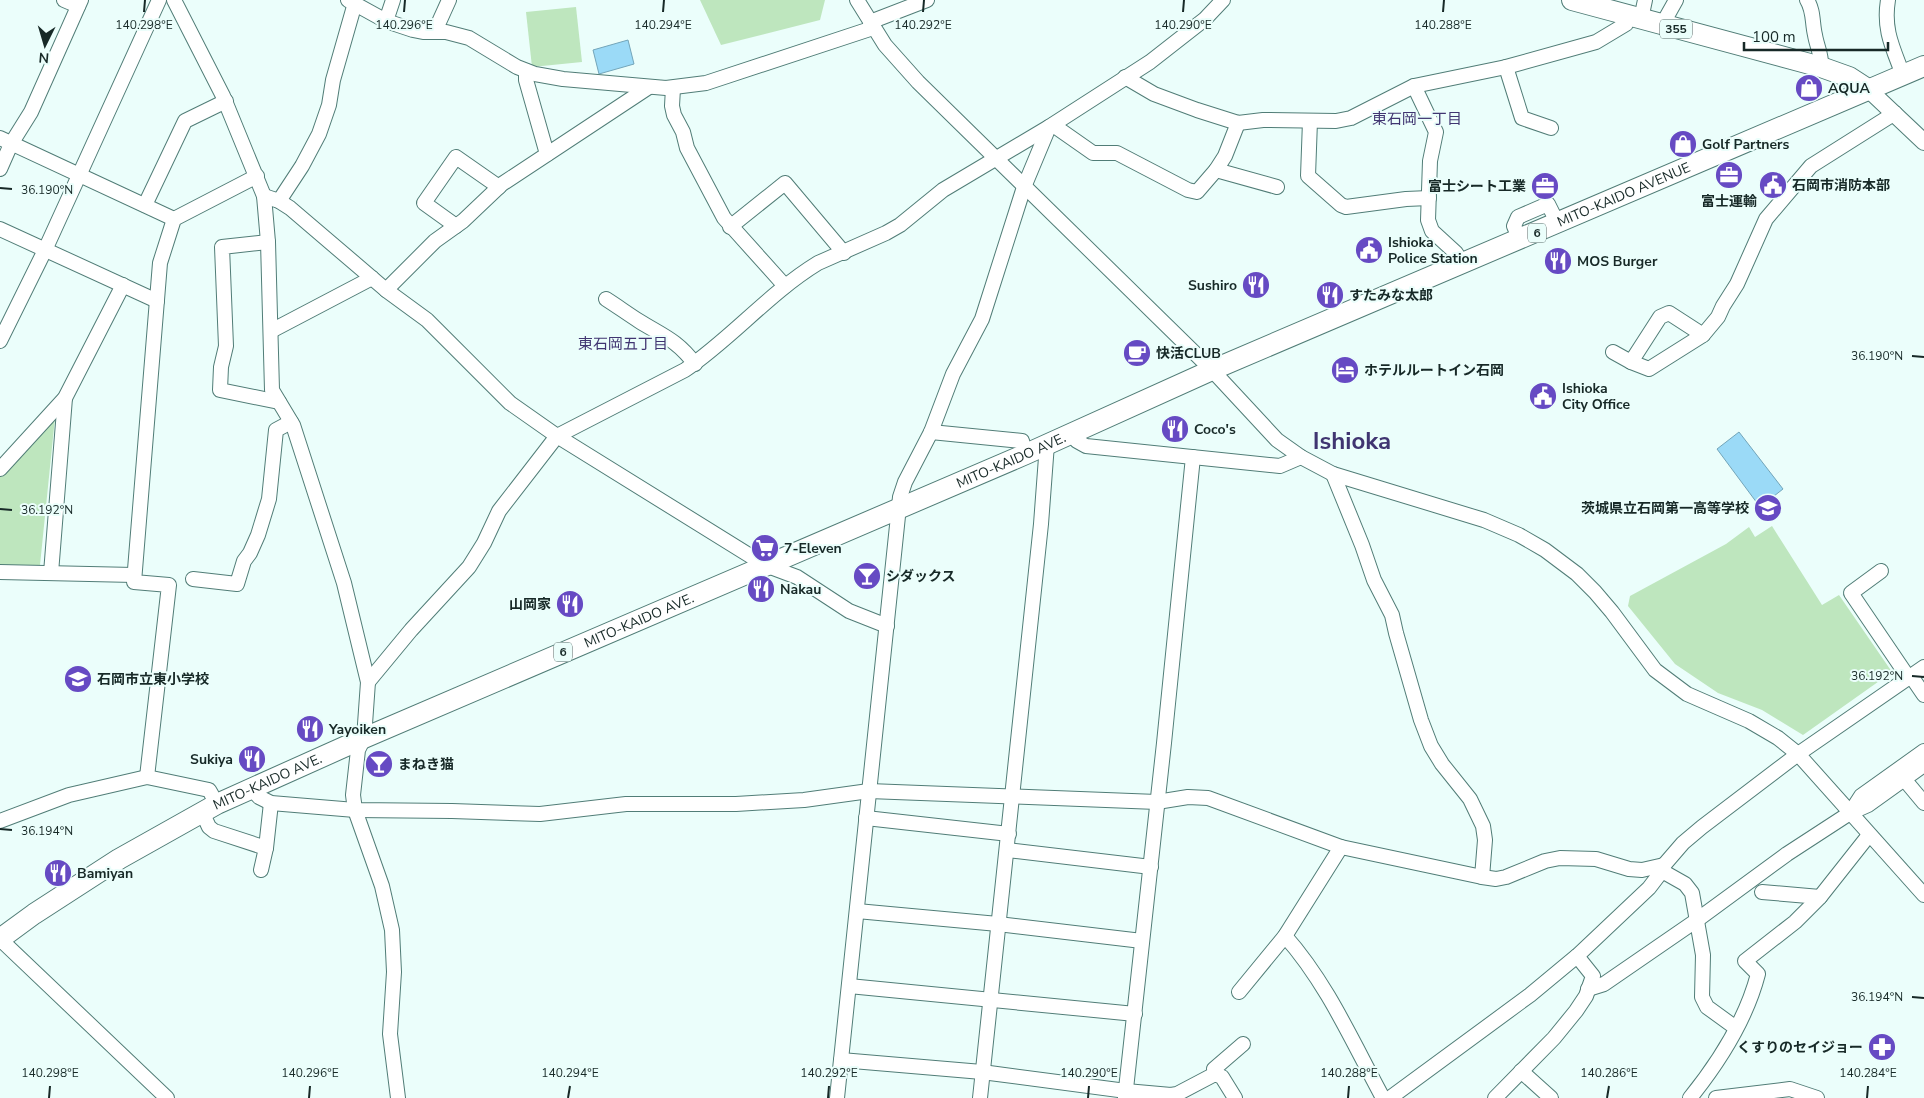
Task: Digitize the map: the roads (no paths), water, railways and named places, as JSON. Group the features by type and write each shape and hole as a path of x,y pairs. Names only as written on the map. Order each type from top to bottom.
{"highway":[{"name":"355","path":"1572,0 1638,12 1662,25 1821,67 1849,78 1869,90"},
{"name":"MITO-KAIDO AVENUE","path":"1212,370 1558,224 1924,66"},
{"name":"MITO-KAIDO AVE.","path":"0,939 98,873 209,808 251,788 765,564 1026,454 1212,370"}],"main road":[{"path":"1869,90 1924,142"}],"street":[{"path":"0,169 6,141 31,112 79,3 64,0"},
{"path":"0,341 45,250 159,0"},
{"path":"174,0 226,101 264,196 268,242 272,390 291,422 344,582 368,682 364,738 358,756 353,795 355,810 382,886 392,930 394,972 390,1034 398,1098"},
{"path":"386,21 393,0"},
{"path":"435,31 448,0"},
{"path":"857,0 871,25 907,70 1212,370 1268,431 1301,457 1333,474 1484,520 1519,535 1545,550 1577,574 1595,592 1655,670 1688,694 1749,721 1778,738 1798,754 1924,895"},
{"path":"279,201 302,166 319,134 329,106 333,80 352,2 386,21 418,31 457,34 469,38 526,71 545,77 673,88 706,83 871,25 927,0"},
{"path":"368,682 411,630 469,567 484,543 499,510 557,436 695,364 785,286 818,263 844,253 900,225 943,190 1051,126 1124,77 1150,62 1205,19 1223,0"},
{"path":"1662,25 1676,0"},
{"path":"1807,0 1812,7 1814,36 1822,58 1821,67"},
{"path":"1888,0 1886,26 1889,40 1903,75"},
{"path":"1124,77 1154,94 1238,123 1263,120 1336,121 1351,118 1414,86 1506,67 1596,42 1626,24 1638,12"},
{"path":"1506,67 1522,118 1551,128"},
{"path":"526,71 526,80 547,154"},
{"path":"1414,86 1435,126 1436,132 1430,161 1428,220 1432,231 1456,252 1463,264"},
{"path":"386,290 435,241 456,226 499,187 649,87"},
{"path":"673,88 672,106 683,132 687,148 730,227 785,286"},
{"path":"146,205 184,121 226,101"},
{"path":"1613,352 1649,369 1703,335 1718,317 1737,284 1766,218 1811,166 1895,113"},
{"path":"1310,121 1308,176 1341,205 1346,207 1429,198"},
{"path":"1051,126 1093,153 1118,153 1188,190 1197,192 1225,156 1238,123"},
{"path":"837,1098 900,497 905,482 931,432 954,374 982,319 1024,187 1051,126"},
{"path":"6,141 174,219"},
{"path":"456,226 424,203 456,157 499,187"},
{"path":"1216,170 1277,186"},
{"path":"147,777 169,585 134,582 134,575 160,263 174,219 257,176"},
{"path":"730,227 784,184 844,253"},
{"path":"264,196 279,201 386,290 427,320 510,403 557,436 765,564 797,577 849,611 886,626"},
{"path":"0,229 157,301"},
{"path":"268,242 222,247 226,346 221,366 220,390 279,402"},
{"path":"271,331 372,278"},
{"path":"0,469 65,398 123,285"},
{"path":"606,299 684,349 695,364"},
{"path":"1631,362 1660,317 1669,313 1703,335"},
{"path":"51,573 65,398"},
{"path":"194,579 237,584 244,561 250,554 258,535 269,499 276,430 291,422"},
{"path":"931,432 1022,441 1026,454"},
{"path":"1071,434 1077,441 1086,446 1280,466 1301,457"},
{"path":"980,1098 989,999 1009,834 1041,524 1047,444"},
{"path":"1125,1095 1158,802 1193,457"},
{"path":"1333,474 1374,580 1392,615 1421,720 1431,746 1442,764 1470,799 1483,826 1485,840 1482,877"},
{"path":"1881,571 1852,593 1924,695"},
{"path":"0,572 134,575"},
{"path":"1390,1098 1530,995 1577,956 1636,901 1683,843 1702,827 1798,754 1924,667"},
{"path":"1850,813 1861,796 1924,751"},
{"path":"1588,989 1604,984 1697,920 1787,854 1850,813 1868,806 1924,765"},
{"path":"0,821 69,795 147,777 208,790 209,827 266,848"},
{"path":"1904,779 1924,803"},
{"path":"251,788 259,798 271,803 355,810 452,810 540,814 626,804 736,804 804,800 869,791 1158,802 1188,797 1208,798 1341,846 1482,877 1501,878 1545,861 1567,857 1596,859 1629,869 1663,868 1685,884 1692,893 1703,955 1702,997 1707,1007 1736,1028"},
{"path":"261,870 266,848 271,803"},
{"path":"866,818 1009,834"},
{"path":"1690,1098 1704,1080 1736,1028 1752,996 1758,974 1745,962 1795,922 1820,897 1869,835"},
{"path":"1239,992 1285,936 1341,846"},
{"path":"1007,850 1151,867"},
{"path":"1762,892 1820,897"},
{"path":"857,911 998,924 1142,941"},
{"path":"1285,936 1299,952 1320,983 1357,1047 1383,1098"},
{"path":"0,939 167,1098"},
{"path":"1495,1098 1565,1025 1586,996 1593,976 1577,956"},
{"path":"849,986 1135,1014"},
{"path":"1235,1098 1222,1077 1216,1074 1214,1069 1243,1044"},
{"path":"841,1060 982,1072 1125,1095 1177,1094 1216,1074"},
{"path":"1521,1071 1551,1098"},
{"path":"1716,1098 1748,1096 1790,1089 1817,1098"}],"water":[{"path":"628,40 634,64 599,74 593,50"},
{"path":"1739,432 1783,489 1760,507 1717,449"}],"place":[{"name":"AQUA","path":"1809,88"},
{"name":"Golf Partners","path":"1683,144"},
{"name":"富士運輸","path":"1729,175"},
{"name":"石岡市消防本部","path":"1773,185"},
{"name":"富士シート工業","path":"1545,186"},
{"name":"Ishioka Police Station","path":"1369,250"},
{"name":"MOS Burger","path":"1558,261"},
{"name":"Sushiro","path":"1256,285"},
{"name":"すたみな太郎","path":"1330,295"},
{"name":"快活CLUB","path":"1137,353"},
{"name":"ホテルルートイン石岡","path":"1345,370"},
{"name":"Ishioka City Office","path":"1543,396"},
{"name":"Coco's","path":"1175,429"},
{"name":"茨城県立石岡第一高等学校","path":"1768,508"},
{"name":"7-Eleven","path":"765,548"},
{"name":"シダックス","path":"867,576"},
{"name":"Nakau","path":"761,589"},
{"name":"山岡家","path":"570,604"},
{"name":"石岡市立東小学校","path":"78,679"},
{"name":"Yayoiken","path":"310,729"},
{"name":"Sukiya","path":"252,759"},
{"name":"まねき猫","path":"379,764"},
{"name":"Bamiyan","path":"58,873"},
{"name":"くすりのセイジョー","path":"1882,1047"}],"district":[{"name":"東石岡一丁目","path":"1417,119"},
{"name":"東石岡五丁目","path":"623,344"},
{"name":"Ishioka","path":"1352,441"}]}
